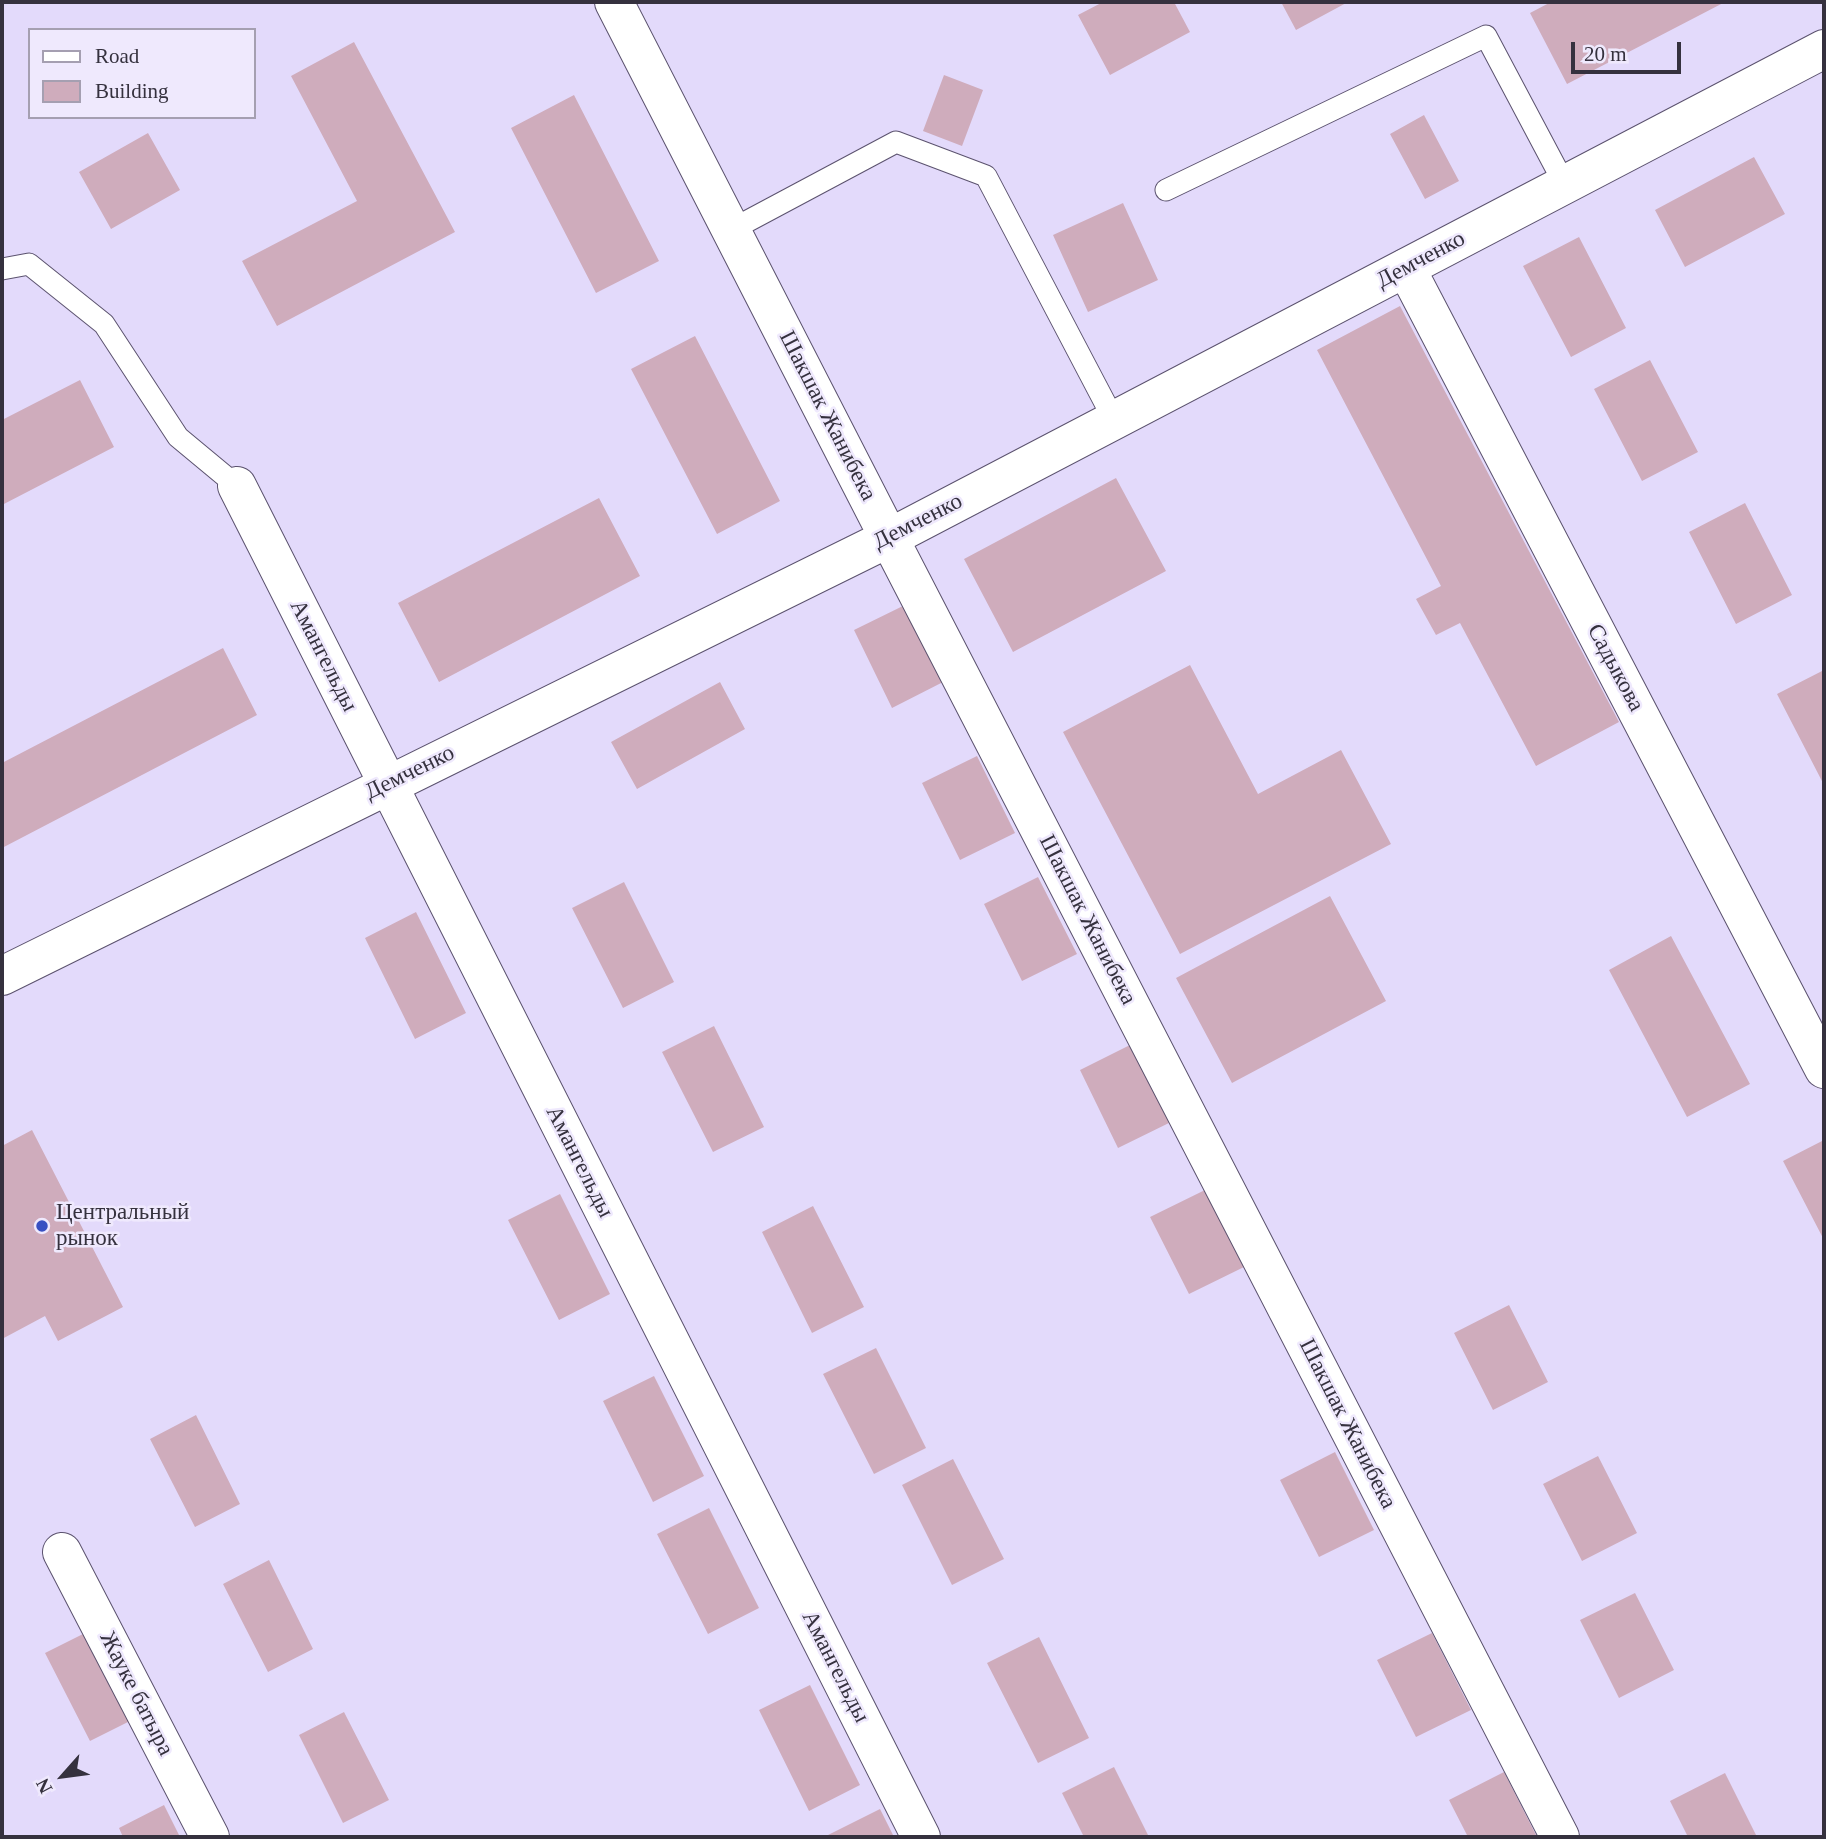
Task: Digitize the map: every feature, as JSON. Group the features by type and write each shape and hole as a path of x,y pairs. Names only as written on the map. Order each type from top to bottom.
{"street":[{"name":"Шакшак Жанибека","path":"614,2 1560,1837"},
{"name":"Демченко","path":"2,976 889,538 1824,49"},
{"name":"Садыкова","path":"1406,268 1824,1069"},
{"name":"Амангельды","path":"237,486 921,1837"},
{"name":"Жауке батыра","path":"62,1552 210,1837"}],"lane":[{"path":"1166,190 1486,36 1565,185"},
{"path":"731,230 897,142 986,176 1114,420"},
{"path":"2,269 29,264 104,324 178,437 237,486"}],"building":[{"path":"1103,2 1174,2 1190,32 1110,75 1078,15"},
{"path":"1281,2 1348,2 1296,30"},
{"path":"1551,2 1725,2 1567,84 1530,13"},
{"path":"354,42 455,232 277,326 242,261 357,201 291,76"},
{"path":"944,75 983,90 962,146 923,131"},
{"path":"574,95 659,261 596,293 511,128"},
{"path":"1424,115 1459,181 1425,199 1390,134"},
{"path":"148,133 180,190 111,229 79,172"},
{"path":"1754,157 1785,214 1685,267 1655,210"},
{"path":"1123,203 1158,280 1088,312 1053,235"},
{"path":"1579,237 1626,328 1571,357 1523,266"},
{"path":"1400,306 1619,722 1536,766 1460,623 1436,635 1416,599 1441,586 1317,350"},
{"path":"695,336 780,501 717,534 631,369"},
{"path":"1650,360 1698,452 1642,481 1594,389"},
{"path":"80,380 114,447 2,505 2,420"},
{"path":"1116,478 1166,571 1013,652 964,559"},
{"path":"599,498 640,576 439,682 398,603"},
{"path":"1745,503 1792,595 1736,624 1689,532"},
{"path":"909,603 947,680 892,708 854,630"},
{"path":"223,648 257,715 2,848 2,763"},
{"path":"1190,665 1258,794 1341,750 1391,844 1180,954 1063,732"},
{"path":"1824,670 1824,785 1777,694"},
{"path":"720,682 745,729 637,789 611,742"},
{"path":"977,756 1015,833 960,860 922,783"},
{"path":"1038,877 1077,954 1022,981 984,904"},
{"path":"624,882 674,982 623,1008 572,908"},
{"path":"1330,896 1386,1001 1232,1083 1176,978"},
{"path":"416,912 466,1013 415,1039 365,938"},
{"path":"1671,936 1750,1084 1687,1117 1609,970"},
{"path":"714,1026 764,1127 713,1152 662,1052"},
{"path":"1134,1043 1173,1121 1118,1148 1080,1070"},
{"name":"Центральный рынок","path":"32,1130 123,1307 58,1341 45,1316 2,1339 2,1146"},
{"path":"1824,1140 1824,1240 1783,1161"},
{"path":"1205,1190 1244,1267 1189,1294 1150,1217"},
{"path":"560,1194 610,1294 559,1320 508,1220"},
{"path":"813,1206 864,1307 812,1333 762,1232"},
{"path":"1509,1305 1548,1382 1493,1410 1454,1333"},
{"path":"876,1348 926,1448 874,1474 823,1374"},
{"path":"654,1376 704,1476 653,1502 603,1401"},
{"path":"196,1415 240,1504 195,1527 150,1439"},
{"path":"1335,1452 1374,1530 1319,1557 1280,1480"},
{"path":"1598,1456 1637,1533 1582,1561 1543,1484"},
{"path":"953,1459 1004,1559 952,1585 902,1485"},
{"path":"709,1508 759,1608 708,1634 657,1534"},
{"path":"269,1560 313,1649 268,1672 223,1584"},
{"path":"1635,1593 1674,1670 1619,1698 1580,1620"},
{"path":"91,1630 136,1718 90,1741 45,1653"},
{"path":"1432,1633 1471,1710 1416,1737 1377,1660"},
{"path":"1039,1637 1089,1738 1038,1763 987,1663"},
{"path":"810,1685 860,1785 809,1811 759,1710"},
{"path":"344,1712 389,1800 343,1823 299,1735"},
{"path":"1114,1767 1149,1837 1084,1837 1062,1793"},
{"path":"1504,1772 1537,1837 1468,1837 1449,1800"},
{"path":"1725,1773 1757,1837 1688,1837 1670,1801"},
{"path":"164,1805 180,1837 123,1837 119,1828"},
{"path":"880,1809 894,1837 828,1835"}],"place":[{"name":"Центральный рынок","path":"42,1226"}]}
